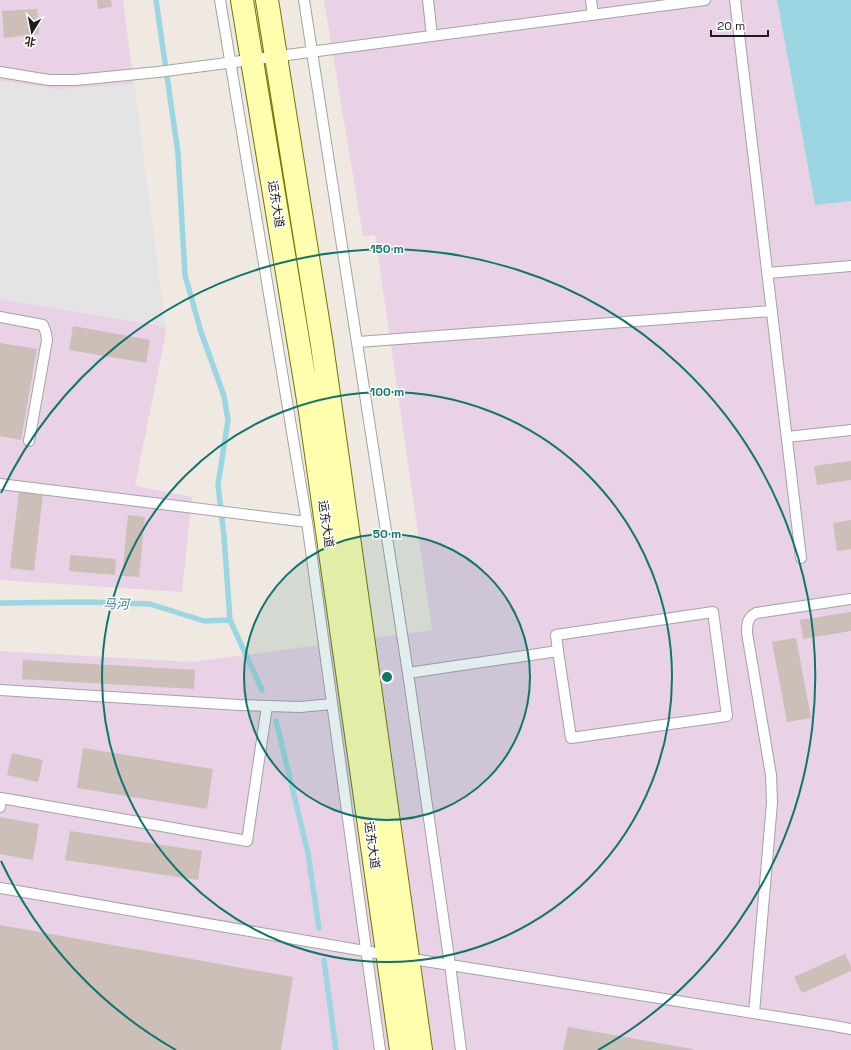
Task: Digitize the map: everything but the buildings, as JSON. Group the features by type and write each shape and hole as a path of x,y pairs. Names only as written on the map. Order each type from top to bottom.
{"main road":[{"name":"运东大道","path":"242,0 398,957 421,1050"},
{"name":"运东大道","path":"267,0 322,345 398,957 401,1050"}],"lane":[{"path":"220,0 229,63 307,522 380,1050"},
{"path":"304,0 408,673 450,965 460,1050"},
{"path":"428,0 432,36"},
{"path":"591,0 593,15"},
{"path":"0,72 49,80 76,80 158,72 705,0"},
{"path":"735,0 802,558"},
{"path":"768,273 851,266"},
{"path":"358,342 772,311"},
{"path":"0,317 43,326 46,332 47,340 29,441"},
{"path":"787,438 851,430"},
{"path":"0,484 307,522"},
{"path":"754,1013 772,803 771,775 747,634 747,623 750,616 756,613 851,598"},
{"path":"713,612 728,716 571,738 558,651 556,635 713,612"},
{"path":"408,673 558,651"},
{"path":"0,690 239,706 300,707 332,704"},
{"path":"0,807 1,798 247,841 267,706"},
{"path":"0,888 366,952 851,1029"}],"shaded area":[{"path":"0,0 123,0 166,332 135,486 192,497 182,592 0,580"},
{"path":"324,0 777,0 815,205 851,201 851,1050 0,1050 0,651 192,662 432,630 375,235 363,236"},
{"path":"0,81 58,89 134,84 165,327 0,299"}],"water":[{"path":"777,0 851,0 851,201 815,205"}],"waterway":[{"path":"156,0 178,153 185,275 201,332 224,396 228,420 218,485 224,536 230,620 262,690"},
{"name":"马河","path":"0,603 86,602 150,604 204,621 230,620"},
{"path":"276,721 308,853 319,928"},
{"path":"324,960 336,1050"}]}
